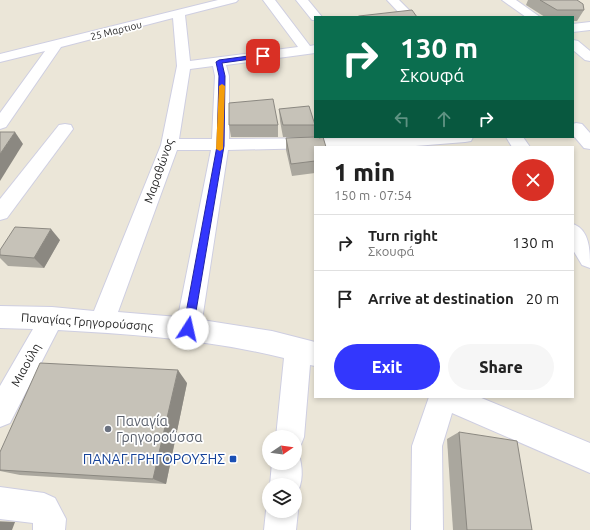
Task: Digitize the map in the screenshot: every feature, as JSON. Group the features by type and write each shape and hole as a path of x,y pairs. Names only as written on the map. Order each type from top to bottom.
{"street":[{"name":"25 Μαρτιου","path":"0,58 232,0"},
{"path":"269,0 311,49"},
{"path":"302,0 315,16"},
{"path":"508,0 532,16"},
{"path":"399,1 409,16"},
{"name":"Μαραθώνος","path":"102,322 170,145 184,66 179,14"},
{"path":"574,28 590,26"},
{"path":"0,124 56,45"},
{"path":"574,45 590,57"},
{"path":"184,66 311,49"},
{"path":"188,329 220,146 222,76 219,62"},
{"path":"580,128 590,144"},
{"path":"0,213 65,129"},
{"path":"170,145 220,146 397,142 451,138"},
{"path":"574,234 590,259"},
{"name":"Παναγίας Γρηγορούσσης","path":"0,317 52,318 188,329 240,337 307,352"},
{"name":"Μιαούλη","path":"0,413 52,318"},
{"path":"291,430 307,352"},
{"path":"427,530 427,446 444,398"},
{"path":"446,398 590,458"},
{"path":"0,503 44,509 50,519 49,530"},
{"path":"280,530 281,518"}],"building":[{"path":"540,0 577,0 583,4 584,10 557,10"},
{"path":"412,10 416,16 359,16"},
{"path":"273,99 278,125 229,125 229,103"},
{"path":"309,106 314,125 283,125 279,109"},
{"path":"0,132 15,132 0,154"},
{"path":"286,138 323,138 326,146 314,146 314,161 291,164"},
{"path":"15,227 51,229 34,258 0,255 0,250"},
{"name":"Παναγία Γρηγορούσσα","path":"40,363 178,370 153,479 0,470 0,452"},
{"path":"459,432 517,441 532,530 467,530"}],"slow traffic":[{"path":"220,149 222,86"}],"place":[{"name":"Παναγία Γρηγορούσσα","path":"108,429"},
{"name":"ΠΑΝΑΓ.ΓΡΗΓΟΡΟΥΣΗΣ","path":"233,459"}],"route":[{"path":"188,329 220,146 222,76 219,62 263,56"}]}
